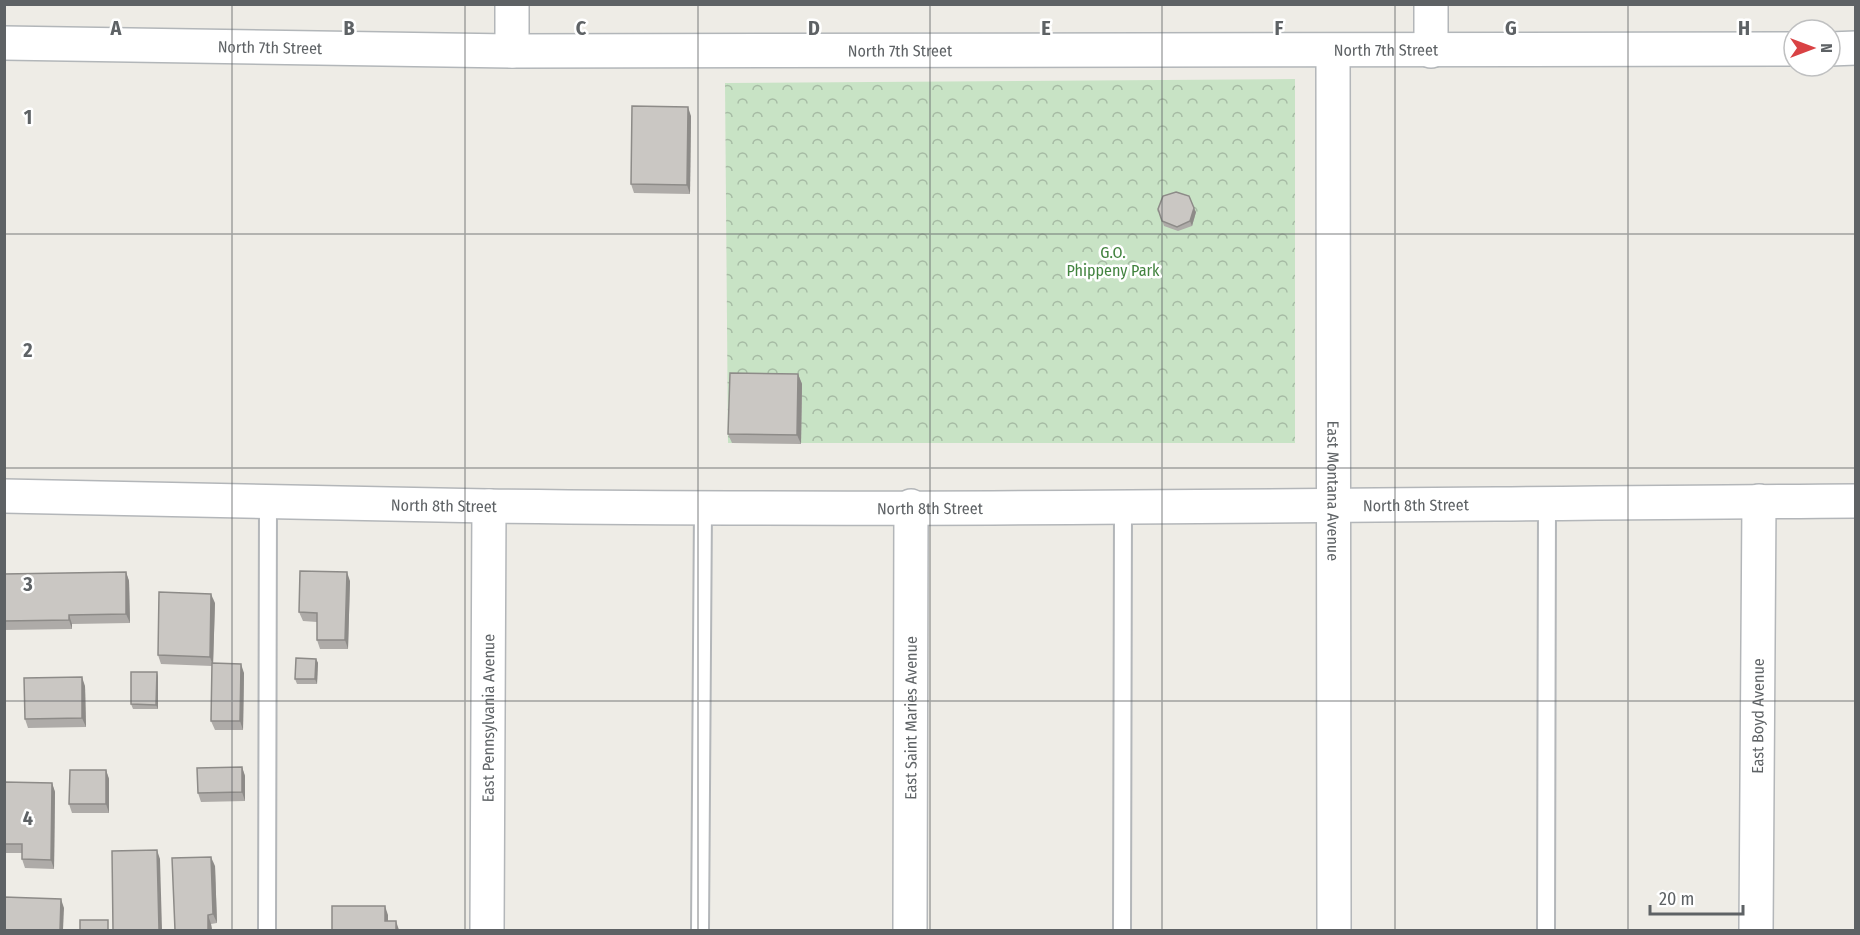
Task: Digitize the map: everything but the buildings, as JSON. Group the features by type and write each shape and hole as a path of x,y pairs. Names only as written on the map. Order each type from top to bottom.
{"street":[{"path":"512,4 512,51"},
{"path":"1431,4 1431,51"},
{"name":"North 7th Street","path":"4,43 512,51 1782,49"},
{"name":"East Montana Avenue","path":"1333,51 1334,930"},
{"name":"North 8th Street","path":"4,496 489,506 703,507 1856,501"},
{"name":"East Boyd Avenue","path":"1756,930 1759,501"},
{"name":"East Pennsylvania Avenue","path":"487,930 489,506"},
{"name":"East Saint Maries Avenue","path":"910,930 911,506"}],"lane":[{"path":"267,930 268,501"},
{"path":"1546,930 1547,503"},
{"path":"1122,930 1123,506"},
{"path":"700,930 703,507"}],"green space":[{"name":"G.O. Phippeny Park","path":"1295,79 1295,443 728,443 725,83"}]}
